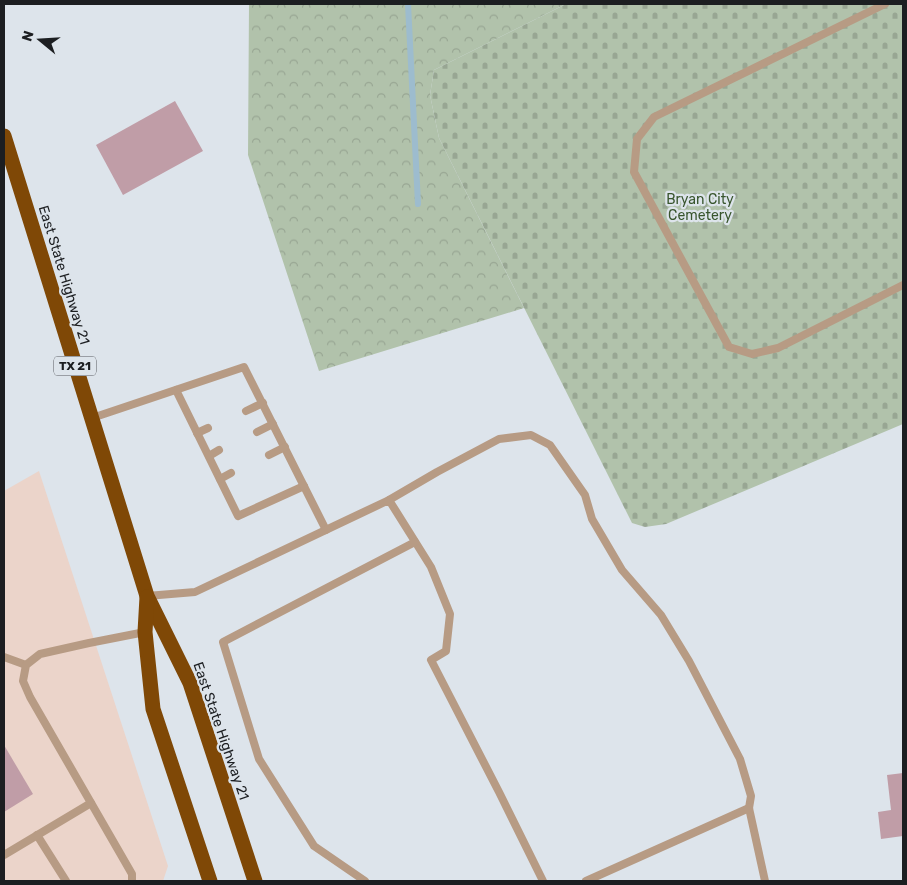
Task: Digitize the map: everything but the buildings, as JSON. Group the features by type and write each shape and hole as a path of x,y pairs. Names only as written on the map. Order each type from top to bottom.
{"highway":[{"name":"East State Highway 21","path":"4,136 147,596 190,683 255,881"},
{"name":"East State Highway 21","path":"147,596 145,632 153,709 210,881"}],"lane":[{"path":"885,4 654,117 637,139 634,172 730,346 752,354 778,348 903,285"},
{"path":"92,418 244,367 326,530"},
{"path":"176,390 238,516 304,486"},
{"path":"246,411 262,403"},
{"path":"257,432 273,424"},
{"path":"197,433 208,428"},
{"path":"147,596 195,592 389,500 499,439 531,435 550,445 585,496 592,519 622,570 661,615 689,661 740,759 751,796 749,808 765,881"},
{"path":"269,455 285,447"},
{"path":"208,456 219,450"},
{"path":"220,479 231,474"},
{"path":"389,500 431,567 450,614 446,651 431,660 543,881"},
{"path":"365,881 314,846 259,759 223,642 415,542"},
{"path":"132,881 132,874 30,697 23,681 26,665 40,654 89,642 145,632"},
{"path":"4,657 26,665"},
{"path":"4,855 91,803"},
{"path":"586,881 749,808"},
{"path":"37,835 66,881"}],"shaded area":[{"path":"39,471 168,866 163,881 4,881 4,491"}],"green space":[{"path":"249,4 566,4 434,70 430,95 439,138 524,308 319,371 248,155"},
{"name":"Bryan City Cemetery","path":"566,4 903,4 903,424 666,524 645,527 632,523 439,138 430,95 434,70"}],"waterway":[{"path":"408,4 418,204"}]}
